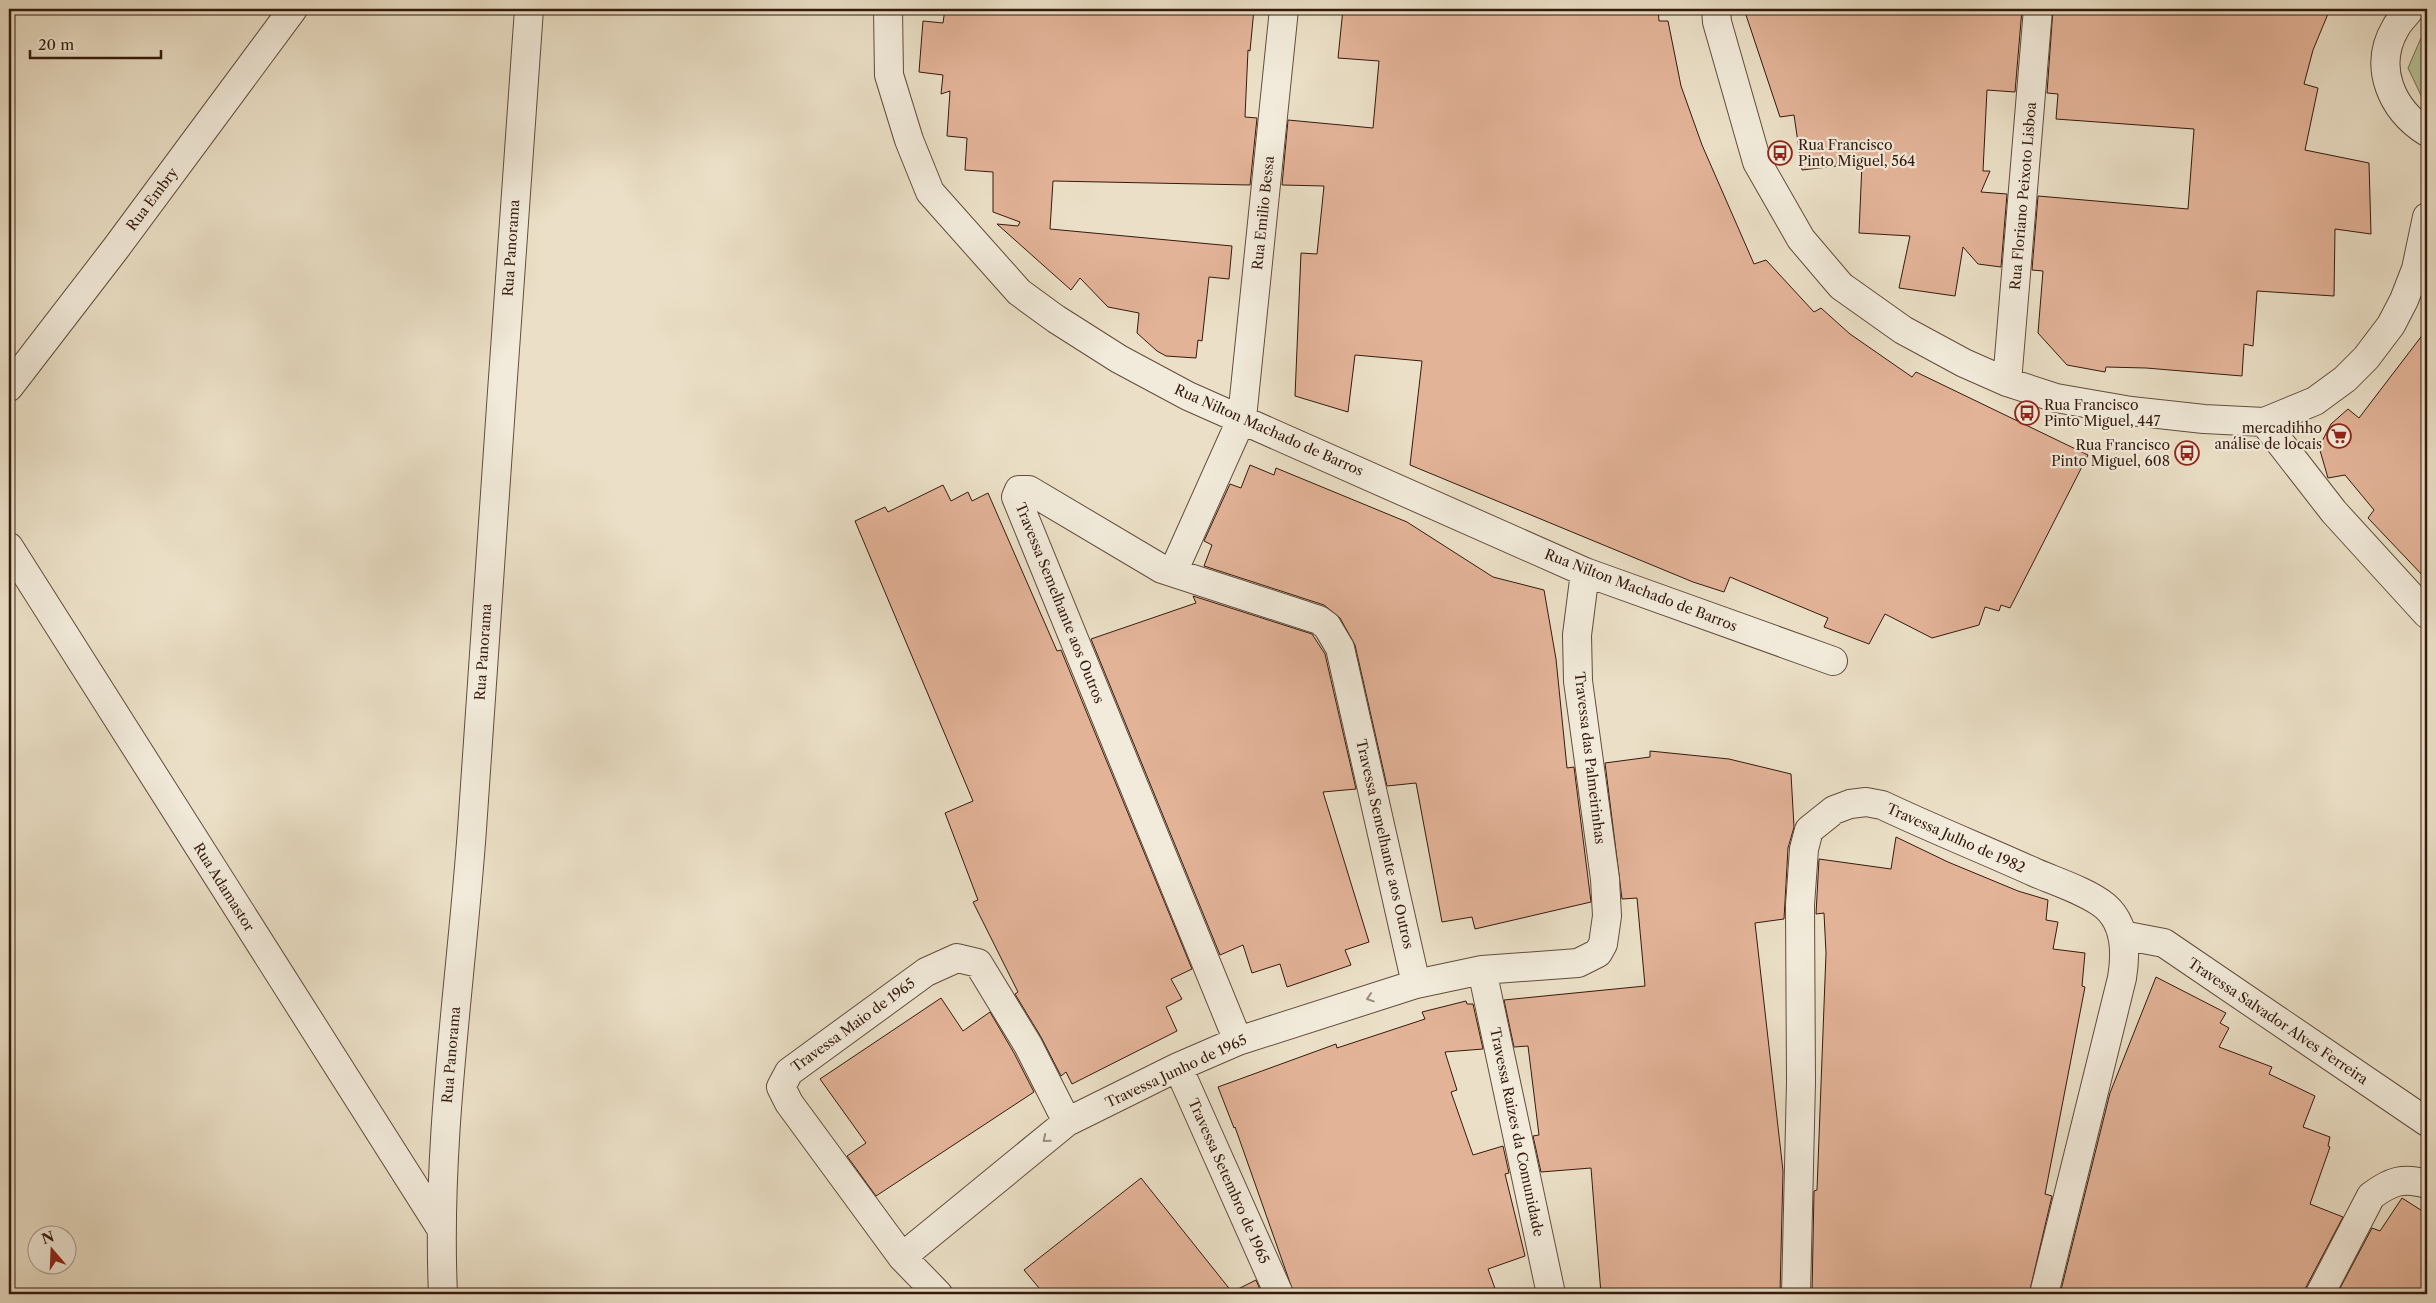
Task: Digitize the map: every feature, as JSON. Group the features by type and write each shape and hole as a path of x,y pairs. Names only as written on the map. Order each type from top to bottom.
{"street":[{"name":"Rua Embry","path":"9,387 116,248 293,9"},
{"name":"Rua Panorama","path":"443,1294 440,1226 448,1085 471,834 498,421 529,9"},
{"name":"Rua Nilton Machado de Barros","path":"888,9 889,75 909,140 930,192 1019,292 1119,359 1188,396 1242,418 1586,572 1833,661"},
{"name":"Rua Emilio Bessa","path":"1174,572 1242,418 1284,9"},
{"path":"1716,9 1717,22 1757,162 1801,239 1841,286 1903,330 1964,363 2007,382 2056,398 2130,411 2204,419 2264,422 2315,400 2345,379 2366,358 2391,325 2404,300 2416,269 2427,217"},
{"name":"Rua Floriano Peixoto Lisboa","path":"2007,382 2038,9"},
{"path":"2410,9 2395,28 2387,52 2386,78 2395,103 2412,122 2427,132"},
{"path":"2264,422 2334,512 2427,614"},
{"name":"Travessa Semelhante aos Outros","path":"1238,1041 1016,497 1017,492 1029,490 1162,569 1319,620 1327,626 1340,648 1416,984"},
{"name":"Rua Adamastor","path":"9,547 440,1226"},
{"name":"Travessa das Palmeirinhas","path":"1586,572 1577,636 1578,681 1605,879 1607,916 1603,944"},
{"name":"Travessa Julho de 1982","path":"1796,1294 1801,1082 1800,904 1802,858 1810,830 1834,810 1850,804 1866,802 1882,805 2074,890 2105,907 2114,918 2122,935 2125,958 2122,978 2044,1294"},
{"name":"Travessa Salvador Alves Ferreira","path":"2122,935 2164,943 2427,1122"},
{"name":"Travessa Junho de 1965","path":"902,1257 1067,1122 1178,1067 1238,1041 1416,984 1482,970 1578,963 1594,956 1603,944"},
{"name":"Travessa Maio de 1965","path":"938,1294 902,1257 788,1103 781,1087 789,1072 926,972 957,958 978,963 1028,1046 1067,1122"},
{"name":"Travessa Raizes da Comunidade","path":"1482,970 1551,1294"},
{"name":"Travessa Setembro de 1965","path":"1178,1067 1279,1294"},
{"path":"2320,1294 2371,1196 2382,1188 2399,1181 2412,1180 2427,1184"}],"green space":[{"path":"2427,24 2427,108 2408,68"}],"building":[{"path":"945,9 1254,9 1250,51 1248,50 1245,117 1257,118 1250,185 1053,181 1050,229 1232,246 1229,279 1209,277 1202,341 1198,340 1196,358 1166,356 1157,351 1137,333 1139,313 1108,307 1080,278 1071,290 997,224 1018,226 1020,222 993,212 993,172 965,170 967,138 947,136 950,91 941,94 943,75 919,72 923,21 943,23"},
{"path":"1343,9 1658,9 1659,21 1668,21 1681,86 1702,145 1754,264 1766,260 1814,312 1821,308 1850,334 1912,377 1916,372 2088,455 2010,608 2001,605 1999,611 1985,607 1979,625 1932,638 1885,614 1869,644 1824,627 1828,618 1730,577 1724,592 1693,582 1410,465 1422,361 1355,355 1348,412 1295,396 1301,253 1317,254 1324,186 1282,185 1288,120 1373,128 1379,61 1338,58"},
{"path":"1744,9 2022,9 2015,92 1987,90 1983,171 1990,171 1981,192 2007,194 2001,267 1978,264 1963,247 1955,296 1899,288 1910,236 1859,233 1862,163 1802,170 1794,115 1780,117"},
{"path":"2053,9 2330,9 2313,50 2304,84 2318,88 2305,150 2369,163 2371,234 2335,229 2334,296 2257,291 2253,346 2244,344 2242,376 2146,368 2106,367 2105,372 2067,365 2038,333 2043,271 2032,270 2038,196 2188,209 2194,129 2056,119 2058,94 2047,93"},
{"path":"2427,329 2427,580 2368,518 2374,510 2345,475 2328,478 2319,447 2331,424 2348,409 2359,418"},
{"path":"1250,465 1274,475 1276,468 1407,522 1493,577 1544,590 1556,659 1567,768 1574,767 1591,902 1475,929 1472,917 1442,922 1416,783 1387,786 1355,645 1340,618 1324,605 1204,566 1212,545 1204,541 1230,484 1241,488"},
{"path":"943,485 951,501 968,492 972,501 988,493 1057,651 1061,650 1192,969 1171,979 1182,999 1166,1007 1177,1031 1072,1084 1066,1072 1061,1076 1041,1037 1015,994 1018,992 973,902 978,900 945,813 973,801 855,521 885,507 888,512"},
{"path":"1193,596 1312,634 1325,654 1356,789 1323,792 1369,942 1345,950 1351,965 1287,987 1280,964 1252,973 1243,945 1220,955 1091,639 1196,603"},
{"path":"1650,751 1729,759 1791,774 1794,827 1788,848 1784,919 1755,923 1783,1171 1780,1294 1601,1294 1591,1168 1541,1172 1533,1136 1539,1135 1528,1046 1514,1047 1504,1000 1645,986 1637,898 1622,899 1605,763 1650,757"},
{"path":"1896,837 1948,862 2018,891 2048,900 2046,920 2058,922 2053,949 2085,953 2082,986 2085,987 2045,1194 2052,1196 2029,1294 1812,1294 1814,1191 1817,1190 1826,953 1824,913 1816,914 1819,859 1891,869"},
{"path":"2156,977 2226,1013 2220,1023 2229,1028 2219,1047 2272,1067 2269,1074 2315,1096 2303,1127 2330,1137 2328,1146 2330,1147 2310,1204 2343,1217 2304,1294 2060,1294 2110,1093"},
{"path":"941,998 963,1031 990,1012 1034,1092 876,1196 847,1156 866,1143 820,1079"},
{"path":"1466,1001 1467,1004 1473,1004 1483,1049 1445,1052 1457,1090 1451,1092 1473,1155 1503,1146 1509,1173 1505,1174 1525,1256 1488,1269 1497,1294 1294,1294 1235,1127 1218,1087 1336,1044 1337,1048 1425,1019 1422,1012"},
{"path":"1141,1178 1232,1292 1256,1280 1262,1294 1044,1294 1024,1270"},
{"path":"2402,1198 2427,1214 2427,1294 2337,1294 2372,1228 2380,1231"}],"place":[{"name":"Rua Francisco Pinto Miguel, 564","path":"1780,153"},
{"name":"Rua Francisco Pinto Miguel, 447","path":"2027,413"},
{"name":"mercadihho análise de locais","path":"2339,436"},
{"name":"Rua Francisco Pinto Miguel, 608","path":"2187,453"}]}
